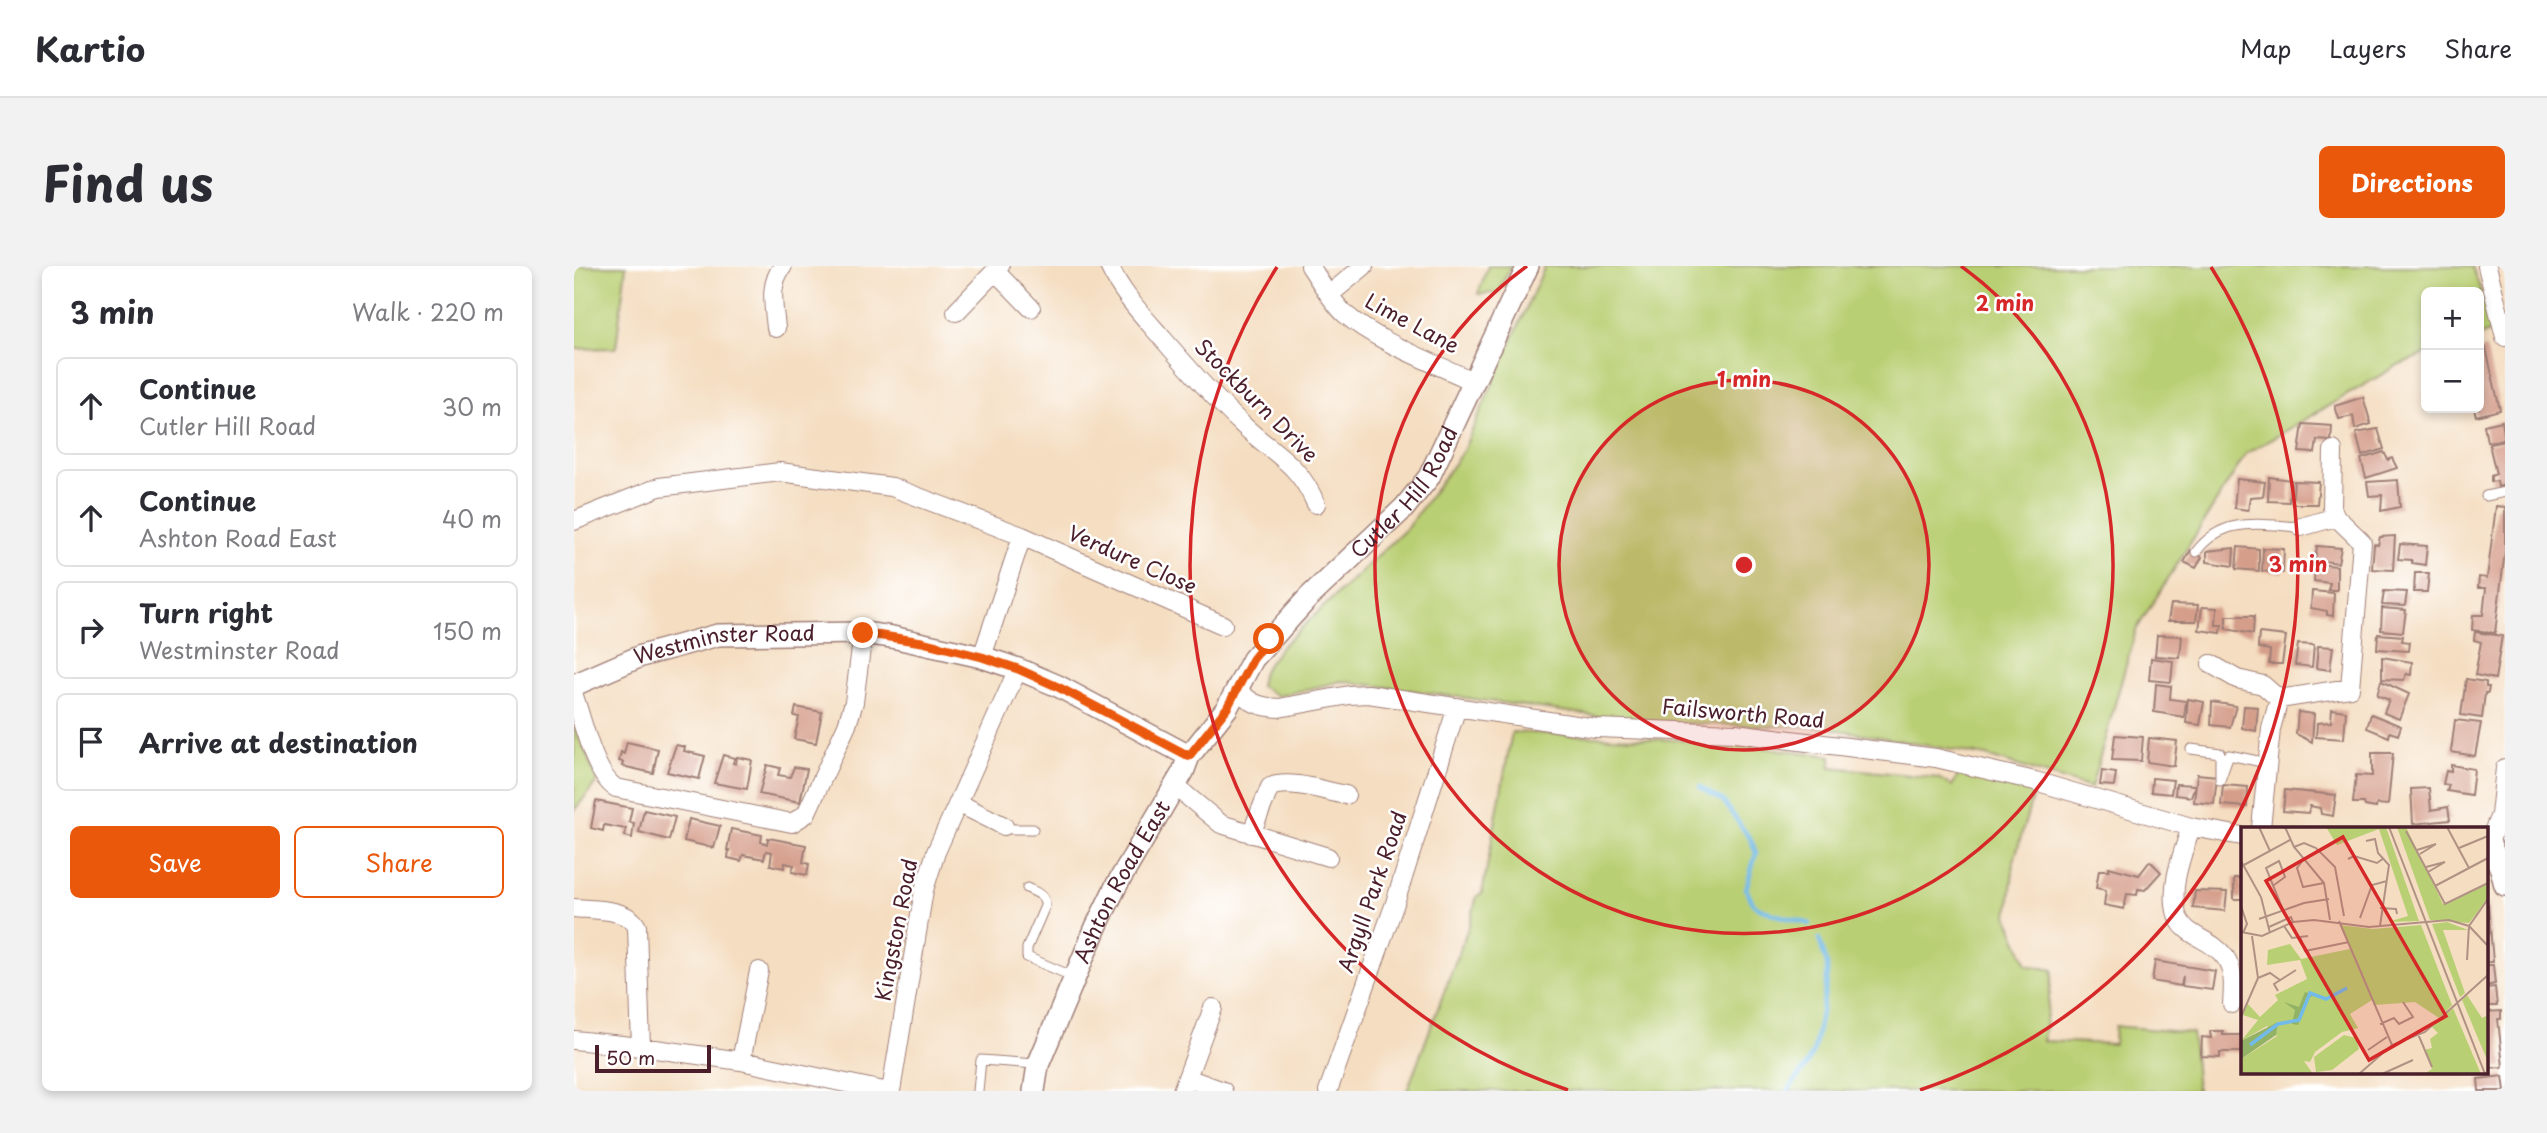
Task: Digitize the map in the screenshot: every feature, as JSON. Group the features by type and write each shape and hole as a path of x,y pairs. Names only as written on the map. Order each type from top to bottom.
{"street":[{"path":"776,328 772,291 774,281 783,266"},
{"name":"Stockburn Drive","path":"1109,266 1127,297 1190,370 1245,427 1294,467 1316,504"},
{"name":"Lime Lane","path":"1310,266 1343,313 1375,335 1474,382"},
{"path":"1329,295 1364,266"},
{"name":"Cutler Hill Road","path":"1238,689 1253,659 1269,639 1418,492 1437,462 1528,266"},
{"path":"2487,266 2505,337"},
{"path":"956,312 997,269 1031,308"},
{"path":"2211,664 2237,680 2263,685 2279,699 2350,688 2362,542 2336,517 2332,508 2333,450"},
{"name":"Verdure Close","path":"574,521 659,487 780,472 892,487 1022,536 1223,625"},
{"path":"2301,527 2336,517"},
{"path":"982,657 1022,536"},
{"path":"574,696 601,773 610,785 792,823 806,814 847,725 854,702 863,633"},
{"name":"Westminster Road","path":"574,685 641,656 718,635 863,633 922,642 1018,669 1189,756"},
{"name":"Kingston Road","path":"891,1091 924,890 936,852 1018,669"},
{"name":"Failsworth Road","path":"1238,689 1250,702 1270,708 1368,694 1596,728 1735,733 1937,758 2045,784 2191,827 2241,836"},
{"name":"Ashton Road East","path":"1034,1091 1038,1065 1074,977 1116,886 1175,786 1189,756 1227,708 1238,689"},
{"path":"2261,827 2271,729 2279,699"},
{"name":"Argyll Park Road","path":"1328,1091 1395,903 1457,706"},
{"path":"2505,768 2500,815 2487,842 2501,869 2505,885"},
{"path":"1251,834 1270,787 1280,783 1292,784 1346,795"},
{"path":"1175,786 1221,824 1328,857"},
{"path":"958,803 1004,826"},
{"path":"2191,827 2177,872 2174,897 2176,911 2180,923 2189,932 2224,955 2233,980 2230,1004"},
{"path":"574,908 624,915 633,919 637,927 641,1047"},
{"path":"741,1061 759,971"},
{"path":"1213,1008 1184,1085 1223,1091"},
{"path":"574,1041 741,1061 884,1091"}],"lane":[{"path":"2486,496 2505,492"},
{"path":"2196,552 2205,539 2218,530 2234,525 2301,527"},
{"path":"2191,749 2220,753 2220,780 2229,755 2267,763"},
{"path":"1004,826 1012,829 1033,829"},
{"path":"1027,888 1042,895 1045,906 1027,948 1027,957 1074,977"},
{"path":"978,1091 981,1060 1038,1065"}],"green space":[{"path":"574,266 626,266 616,348 574,349"},
{"path":"1488,266 1511,266 1498,293 1478,294"},
{"path":"1545,266 2472,266 2480,287 2421,287 2421,356 2400,364 2246,454 2136,630 2091,788 1986,756 1828,728 1641,722 1342,681 1278,696 1260,686 1263,671 1280,648 1407,528 1463,451"},
{"path":"2484,299 2495,330 2484,334"},
{"path":"574,723 597,781 574,811"},
{"path":"1512,732 1718,742 1831,756 1831,767 1938,778 1952,786 1960,772 2034,791 2014,861 2008,916 2027,965 2053,970 2043,1041 2114,1044 2115,1026 2192,1033 2197,1091 1407,1091 1471,920 1477,896 1482,894"}],"building":[{"path":"2484,349 2500,410 2476,416 2475,413 2484,413"},
{"path":"2363,397 2371,424 2355,429 2353,416 2339,419 2335,406"},
{"path":"2502,421 2505,439 2487,442 2484,425"},
{"path":"2303,424 2332,426 2331,441 2317,440 2315,453 2299,452"},
{"path":"2378,429 2384,449 2362,456 2356,433"},
{"path":"2505,441 2505,485 2498,487 2497,481 2491,482 2491,476 2496,474 2489,444"},
{"path":"2384,452 2388,460 2392,458 2397,468 2366,478 2361,459"},
{"path":"2269,477 2291,480 2289,502 2268,501"},
{"path":"2237,479 2265,482 2263,496 2250,497 2248,510 2234,508"},
{"path":"2398,480 2400,507 2381,511 2382,495 2369,496 2367,482"},
{"path":"2294,481 2319,482 2317,504 2292,504"},
{"path":"2496,506 2505,507 2505,551 2495,633 2472,630 2473,615 2483,615 2486,588 2478,588 2479,577 2487,578"},
{"path":"2395,536 2393,570 2372,569 2374,544 2378,545 2380,537"},
{"path":"2400,544 2427,546 2425,565 2398,559"},
{"path":"2317,546 2341,548 2338,563 2315,560"},
{"path":"2238,547 2259,549 2259,571 2236,569"},
{"path":"2234,548 2233,566 2207,562 2207,551"},
{"path":"2263,548 2284,549 2283,573 2262,571"},
{"path":"2191,550 2202,557 2196,568 2184,562"},
{"path":"2315,564 2337,566 2337,590 2328,590 2330,583 2314,581"},
{"path":"2415,573 2429,573 2427,592 2414,592"},
{"path":"2312,591 2334,593 2333,616 2327,615 2327,611 2311,608"},
{"path":"2384,591 2407,592 2405,606 2382,605"},
{"path":"2171,604 2198,605 2196,621 2168,621"},
{"path":"2202,607 2217,608 2216,625 2222,625 2221,633 2199,630"},
{"path":"2382,608 2406,610 2403,632 2381,630"},
{"path":"2226,616 2254,616 2253,634 2226,629"},
{"path":"2475,632 2502,636 2495,679 2475,675 2481,642 2474,640"},
{"path":"2259,633 2286,636 2282,664 2269,664 2270,650 2258,648"},
{"path":"2378,634 2403,636 2402,641 2409,642 2408,651 2377,649"},
{"path":"2157,635 2182,636 2180,658 2155,656"},
{"path":"2298,644 2314,645 2312,667 2295,665"},
{"path":"2318,646 2333,647 2330,670 2316,668"},
{"path":"2382,657 2412,662 2411,675 2406,674 2404,680 2382,679"},
{"path":"2151,658 2173,661 2171,682 2149,680"},
{"path":"2466,679 2486,682 2486,687 2489,687 2488,693 2485,693 2482,718 2461,715"},
{"path":"2381,681 2409,694 2399,719 2384,713 2389,700 2377,695"},
{"path":"2156,684 2171,686 2170,699 2186,701 2184,717 2154,712"},
{"path":"2188,699 2204,702 2200,725 2186,723"},
{"path":"2212,702 2236,706 2230,727 2211,725"},
{"path":"2244,706 2258,707 2256,731 2242,728"},
{"path":"796,707 822,712 816,743 794,739 799,717 794,716"},
{"path":"2332,709 2346,711 2344,739 2316,737 2317,723 2331,722"},
{"path":"2298,712 2314,714 2312,742 2296,734"},
{"path":"2371,714 2401,726 2398,735 2390,732 2389,737 2367,728"},
{"path":"2455,720 2481,723 2475,756 2451,752"},
{"path":"2115,735 2143,737 2141,761 2112,760"},
{"path":"2149,738 2177,741 2174,766 2147,762"},
{"path":"627,742 658,749 653,773 622,766 623,762 619,761"},
{"path":"676,745 685,747 684,751 705,756 699,779 667,772"},
{"path":"2372,753 2393,753 2388,805 2377,804 2376,808 2365,806 2364,803 2353,803 2356,775 2372,776"},
{"path":"723,755 735,758 733,763 736,764 737,757 752,760 747,789 714,783"},
{"path":"767,765 780,768 778,775 790,777 794,767 807,769 800,802 759,794"},
{"path":"2451,765 2474,769 2471,795 2447,791 2449,785 2443,784 2446,771 2451,772"},
{"path":"2102,771 2116,773 2114,786 2100,785"},
{"path":"2197,774 2217,776 2214,804 2194,802"},
{"path":"2152,778 2173,780 2171,794 2151,792"},
{"path":"2176,784 2195,785 2191,797 2175,795"},
{"path":"2223,785 2248,787 2247,807 2221,805"},
{"path":"2429,788 2431,810 2448,807 2450,820 2413,824 2411,789"},
{"path":"2285,790 2336,795 2333,816 2321,814 2320,808 2310,806 2308,813 2283,811"},
{"path":"596,801 632,808 629,822 634,823 632,838 625,836 626,829 604,825 603,831 591,828"},
{"path":"644,810 675,817 669,840 639,832"},
{"path":"689,819 720,826 714,848 684,841"},
{"path":"731,829 762,835 761,842 767,844 768,838 806,845 803,862 809,864 807,875 792,872 794,865 785,863 784,868 770,865 772,852 766,851 764,859 743,855 741,861 728,858"},
{"path":"2150,861 2161,872 2145,890 2138,889 2137,895 2127,894 2124,909 2104,905 2106,890 2096,888 2099,870 2109,870 2109,867 2139,875"},
{"path":"2234,878 2241,878 2241,899 2234,899"},
{"path":"2195,891 2227,892 2225,911 2193,908"},
{"path":"2487,904 2488,904 2493,962 2487,962"},
{"path":"2155,961 2215,971 2212,990 2182,986 2183,976 2181,986 2152,981"},
{"path":"2487,965 2493,965 2495,984 2487,986"},
{"path":"2495,987 2497,1006 2487,1006 2487,988"},
{"path":"2501,1011 2501,1019 2498,1019 2503,1067 2487,1068 2487,1012"},
{"path":"2210,1031 2223,1031 2223,1035 2241,1035 2241,1052 2220,1052 2220,1057 2201,1056 2202,1037 2211,1038"},
{"path":"2503,1076 2505,1091 2479,1091 2478,1079"}],"waterway":[{"path":"1700,787 1723,801 1751,840 1756,853 1746,889 1754,905 1773,914 1810,924"},
{"path":"1788,1091 1814,1050 1827,981 1827,964 1819,939"}],"route":[{"path":"863,633 922,642 1018,669 1189,756 1227,708 1253,659 1269,639"}]}
